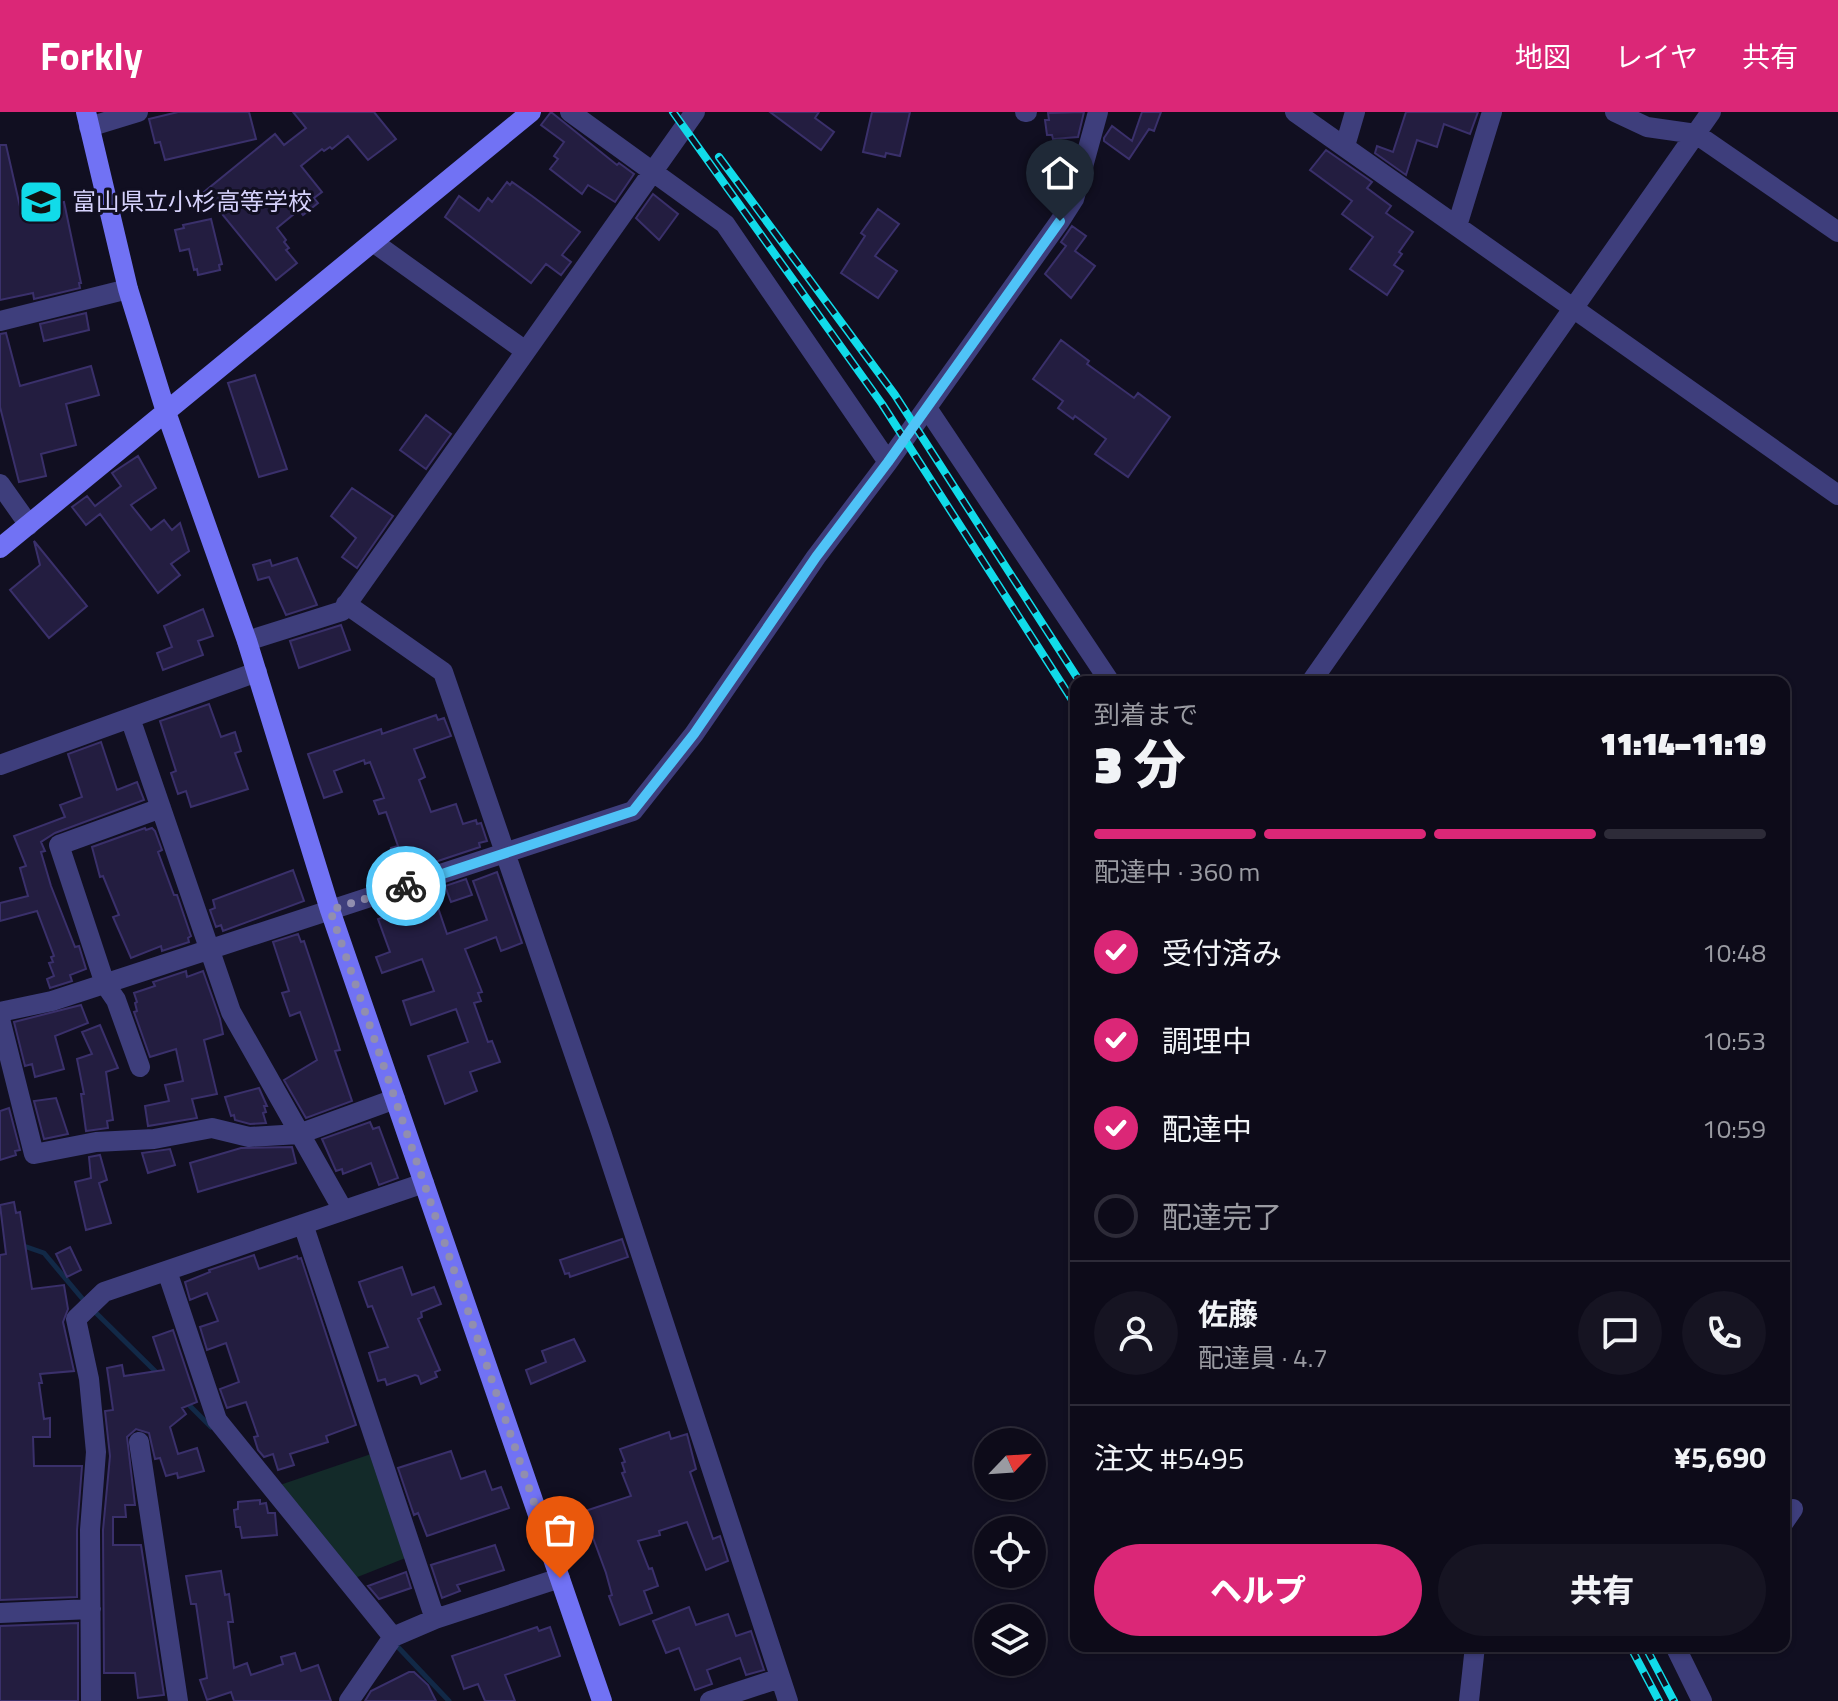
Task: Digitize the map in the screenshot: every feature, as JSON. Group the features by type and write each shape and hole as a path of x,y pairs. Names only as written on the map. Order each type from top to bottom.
{"street":[{"path":"138,112 87,119 128,289 166,412 247,641 330,910 602,1701"},
{"path":"0,548 531,112"},
{"path":"570,112 725,224 888,462"},
{"path":"247,641 342,611 695,112"},
{"path":"0,1012 52,1001 633,811 694,734 816,557 927,408 1074,199 1098,112"},
{"path":"1295,112 1838,495"},
{"path":"1345,146 1355,112"},
{"path":"1457,226 1492,112"},
{"path":"1615,112 1647,127 1696,134 1838,232"},
{"path":"1315,676 1711,112"},
{"path":"373,242 524,350"},
{"path":"0,321 128,289"},
{"path":"927,408 1106,676"},
{"path":"0,484 29,525"},
{"path":"346,604 443,672 788,1701"},
{"path":"0,765 257,672"},
{"path":"130,718 231,1012 343,1210"},
{"path":"140,1067 116,1000 105,984 59,845 161,808"},
{"path":"0,1019 34,1154 96,1142 154,1139 212,1128 249,1137 299,1134 395,1099"},
{"path":"91,1701 90,1530 96,1452 89,1379 76,1319 104,1292 424,1183"},
{"path":"303,1224 435,1619"},
{"path":"167,1271 217,1420 393,1637"},
{"path":"139,1442 178,1701"},
{"path":"349,1701 393,1637 435,1619 560,1578"},
{"path":"0,1613 91,1609"},
{"path":"1469,1701 1474,1652"},
{"path":"1678,1652 1702,1701"},
{"path":"1685,1666 1695,1652"},
{"path":"710,1701 780,1678"}],"green space":[{"path":"374,1453 408,1557 355,1578 277,1486"}],"building":[{"path":"178,112 249,112 256,139 165,160 160,142 155,143 149,119"},
{"path":"293,112 374,112 396,139 368,160 348,136 332,149 322,149 301,166 322,192 314,198 318,203 303,215 299,210 277,228 286,240 284,242 289,248 286,250 297,263 276,280 204,192 275,134 284,145 306,128"},
{"path":"551,112 617,165 619,163 634,174 615,202 588,185 582,194 550,169 558,159 554,156 564,142 541,125"},
{"path":"770,112 819,112 815,118 834,132 821,150"},
{"path":"872,112 910,112 900,156 886,153 885,157 863,152"},
{"path":"1084,112 1078,137 1053,139 1052,135 1047,135 1045,120 1049,120 1048,113"},
{"path":"1142,112 1161,112 1154,131 1149,129 1129,159 1104,138 1112,126 1132,141"},
{"path":"1406,112 1478,112 1470,134 1444,124 1437,147 1417,140 1406,175 1375,153 1377,146 1393,152"},
{"path":"0,145 6,145 21,211 64,202 80,288 34,299 33,293 0,300"},
{"path":"1326,150 1372,182 1367,188 1391,206 1386,213 1413,232 1394,265 1403,271 1387,295 1350,269 1373,237 1342,214 1352,201 1310,170"},
{"path":"507,182 510,185 512,182 580,232 562,255 571,262 561,275 546,264 531,283 445,217 459,196 479,211 488,198 492,202"},
{"path":"653,194 678,214 659,240 636,218"},
{"path":"878,209 899,224 875,256 897,271 878,298 841,273 865,236 861,233"},
{"path":"211,219 222,264 219,265 220,270 198,275 189,249 180,251 175,230 184,228 183,225"},
{"path":"1072,226 1086,236 1075,251 1095,266 1071,298 1045,274 1066,246 1061,242"},
{"path":"86,313 89,330 44,341 40,324"},
{"path":"6,333 20,386 91,366 99,395 66,404 76,445 41,454 46,476 19,482 0,407 0,334"},
{"path":"1061,340 1089,361 1087,364 1134,398 1138,393 1170,417 1128,477 1095,454 1106,439 1075,416 1073,419 1058,408 1063,401 1033,379"},
{"path":"255,375 287,469 259,477 228,383"},
{"path":"426,415 451,434 426,469 400,450"},
{"path":"138,456 156,488 131,505 151,530 164,520 172,530 180,523 189,551 171,564 180,575 158,593 100,514 86,525 72,507 87,496 95,506 121,486 112,473"},
{"path":"352,488 393,516 357,568 342,557 356,538 331,516"},
{"path":"34,541 87,606 49,638 10,590 40,565"},
{"path":"297,558 317,605 286,615 269,577 258,580 253,565 270,560 272,566"},
{"path":"203,609 213,636 198,641 203,655 163,670 157,653 172,647 164,626"},
{"path":"341,625 350,650 299,668 290,641"},
{"path":"209,704 221,737 235,732 241,751 235,753 248,789 191,807 186,791 178,794 171,773 176,771 160,721"},
{"path":"436,715 438,720 444,718 451,736 414,749 425,777 419,780 431,812 456,804 463,824 476,820 477,824 481,823 487,841 479,843 480,847 396,875 391,848 398,846 386,812 379,814 374,801 384,798 370,762 365,764 364,760 334,771 342,792 324,798 308,754 381,729 382,734"},
{"path":"101,742 117,790 137,782 144,800 55,833 41,842 51,886 75,947 79,946 86,969 70,975 72,981 50,988 47,979 54,976 49,963 53,962 51,957 54,956 37,911 0,921 0,903 28,896 20,868 26,866 14,836 65,817 60,805 82,797 68,754"},
{"path":"145,828 155,831 162,850 158,852 191,936 189,942 162,951 161,946 131,958 113,917 119,915 103,876 100,877 92,847"},
{"path":"293,870 304,901 223,931 221,925 216,927 210,910 215,908 213,900"},
{"path":"497,872 522,943 501,951 496,937 465,949 482,992 478,993 481,1001 474,1003 488,1042 492,1041 500,1062 470,1072 477,1091 445,1104 428,1056 468,1042 456,1009 411,1025 403,1001 434,991 422,959 382,973 376,957 390,952 378,919 435,899 447,934 487,920 473,881"},
{"path":"466,879 472,895 451,902 445,886"},
{"path":"298,934 301,942 304,941 335,1034 340,1050 335,1051 352,1101 306,1118 284,1080 317,1060 300,1012 290,1016 282,993 289,991 273,942"},
{"path":"186,971 187,977 203,971 220,1019 223,1034 204,1040 217,1094 192,1099 197,1118 148,1126 145,1106 169,1101 165,1085 183,1081 176,1049 150,1057 134,1012 137,1011 137,1002 134,993 155,986 153,982"},
{"path":"81,1005 88,1023 55,1036 64,1069 35,1077 32,1064 25,1066 14,1022"},
{"path":"100,1025 118,1068 106,1072 113,1120 107,1121 108,1128 86,1131 81,1094 84,1094 77,1059 92,1054 82,1032"},
{"path":"259,1088 267,1106 264,1106 266,1112 263,1113 266,1123 250,1124 235,1120 225,1097"},
{"path":"56,1098 68,1134 44,1139 34,1101"},
{"path":"9,1108 20,1150 15,1151 16,1155 0,1160 0,1111"},
{"path":"370,1122 373,1129 379,1127 398,1178 379,1185 371,1163 343,1174 342,1169 336,1171 322,1139"},
{"path":"292,1147 296,1163 198,1192 190,1163 241,1148"},
{"path":"170,1149 175,1165 148,1173 142,1153"},
{"path":"100,1155 107,1180 99,1183 111,1223 86,1230 75,1182 91,1178 89,1157"},
{"path":"14,1202 16,1213 20,1212 32,1289 64,1285 68,1309 63,1322 74,1371 40,1374 44,1419 50,1418 50,1437 33,1437 34,1466 82,1466 77,1530 77,1597 0,1600 0,1255 6,1254 0,1205"},
{"path":"622,1239 628,1257 570,1277 569,1273 565,1274 560,1260"},
{"path":"70,1247 81,1270 67,1277 56,1254"},
{"path":"254,1255 259,1269 297,1256 301,1258 356,1425 326,1436 328,1442 290,1454 294,1465 278,1470 273,1454 264,1457 258,1450 254,1437 258,1436 246,1402 227,1408 220,1389 239,1382 226,1343 207,1350 200,1327 218,1321 207,1293 190,1300 185,1282 209,1270"},
{"path":"402,1267 412,1295 434,1287 441,1304 421,1312 422,1317 418,1319 440,1370 435,1372 437,1377 421,1384 415,1375 387,1385 385,1379 378,1381 369,1353 388,1347 359,1282"},
{"path":"173,1330 197,1402 182,1408 186,1414 170,1427 178,1454 197,1448 204,1471 178,1478 177,1473 166,1476 160,1458 155,1459 149,1433 136,1429 127,1437 135,1505 125,1505 126,1517 113,1517 113,1545 141,1545 164,1695 138,1698 135,1673 104,1673 103,1530 110,1456 105,1411 113,1410 107,1368 122,1365 124,1376 164,1370 153,1337"},
{"path":"574,1339 585,1361 531,1384 526,1370 546,1362 542,1351"},
{"path":"669,1432 671,1439 687,1434 696,1469 690,1472 713,1539 720,1536 728,1561 706,1570 687,1522 638,1541 658,1586 644,1591 652,1613 620,1625 589,1527 576,1514 631,1496 622,1473 625,1472 622,1463 625,1462 620,1449"},
{"path":"451,1451 461,1479 485,1471 492,1490 501,1487 509,1508 427,1536 418,1513 414,1515 398,1468"},
{"path":"260,1500 260,1504 266,1503 268,1513 275,1513 277,1535 242,1538 240,1527 236,1527 234,1510 238,1509 238,1502"},
{"path":"495,1545 504,1570 457,1585 460,1591 442,1598 431,1565"},
{"path":"221,1571 225,1595 229,1594 233,1622 228,1622 234,1668 247,1663 251,1675 283,1664 281,1657 295,1653 301,1671 318,1665 331,1701 234,1701 231,1692 207,1700 200,1680 207,1678 196,1604 191,1604 186,1576"},
{"path":"406,1572 411,1588 379,1599 368,1586"},
{"path":"689,1607 696,1625 728,1614 736,1636 751,1631 764,1670 746,1675 740,1658 707,1670 712,1684 695,1690 679,1648 666,1653 653,1621"},
{"path":"78,1623 78,1701 0,1701 0,1626"},
{"path":"537,1627 539,1631 550,1627 560,1656 505,1675 515,1701 485,1701 478,1684 464,1689 452,1656"},
{"path":"414,1672 428,1685 436,1701 365,1701 371,1691"}],"waterway":[{"path":"21,1245 44,1253 86,1303"},
{"path":"93,1310 157,1373"},
{"path":"187,1403 211,1427"},
{"path":"396,1645 449,1701"}],"railway":[{"path":"673,112 882,404 1070,697"},
{"path":"719,157 895,395 1076,676"},
{"path":"1633,1652 1659,1701"},
{"path":"1648,1652 1674,1701"}],"way so far":[{"path":"406,886 330,910 560,1578"}],"place":[{"name":"富山県立小杉高等学校","path":"41,202"}],"route":[{"path":"406,886 633,811 694,734 816,557 888,462 1060,221"}]}
